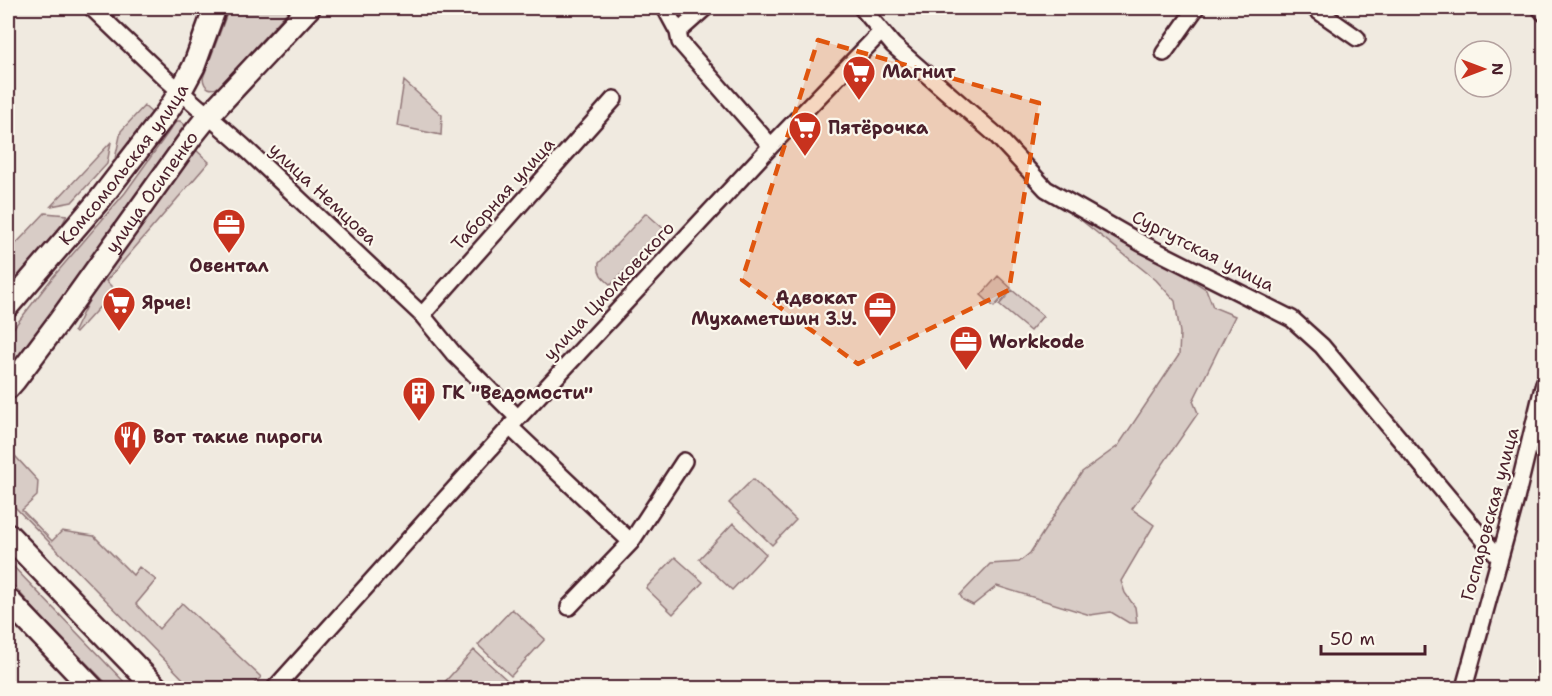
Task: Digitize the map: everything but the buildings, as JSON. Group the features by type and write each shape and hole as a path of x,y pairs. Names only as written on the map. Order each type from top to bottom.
{"main road":[{"name":"Комсомольская улица","path":"8,306 101,198 165,115 194,66 215,8"},
{"name":"улица Осипенко","path":"8,388 60,320 192,136 309,8"},
{"path":"8,535 156,688"},
{"path":"8,600 92,688"}],"street":[{"name":"улица Немцова","path":"92,8 180,92 243,146 422,315 514,422 631,542"},
{"path":"665,8 681,42 771,146"},
{"path":"678,32 705,8"},
{"name":"Сургутская улица","path":"862,8 894,45 996,135 1046,189 1141,243 1292,319 1322,346 1499,558"},
{"path":"1164,54 1196,8"},
{"path":"1314,8 1358,38"},
{"path":"1540,8 1545,13"},
{"name":"улица Циолковского","path":"275,688 514,422 771,146 881,32"},
{"name":"Таборная улица","path":"422,315 614,99"},
{"name":"Госпаровская улица","path":"1464,688 1516,500 1545,384"},
{"path":"569,607 631,542 684,461"}],"highlighted area":[{"path":"818,40 1039,103 1009,290 858,364 742,280"}],"shaded area":[{"path":"229,8 291,8 220,86 211,89 205,84 203,78"},
{"path":"404,81 442,115 441,135 397,126"},
{"path":"144,106 153,114 115,159 121,131"},
{"path":"177,121 185,125 184,130 52,314 8,369 8,335 53,277 125,193"},
{"path":"111,142 107,164 72,202 51,206"},
{"path":"195,149 209,162 106,281 115,290 76,333 74,331 91,296"},
{"path":"45,213 67,215 53,242 16,283 8,285 8,252"},
{"path":"646,213 664,229 611,285 600,273 599,263"},
{"path":"1084,219 1146,250 1206,289 1213,307 1235,316 1193,401 1198,413 1132,509 1154,525 1121,581 1125,593 1135,607 1137,623 1129,623 1111,612 1090,615 997,586 973,605 963,600 960,595 990,564 1019,562 1030,553 1082,472 1118,446 1179,355 1180,333 1175,301 1156,280 1081,220"},
{"path":"998,276 1011,288 994,307 981,295"},
{"path":"1012,290 1043,316 1030,331 999,305"},
{"path":"8,453 15,456 38,481 37,496 22,510 52,541 62,531 94,536 133,575 139,567 156,580 136,604 159,629 182,603 261,677 250,688 192,688 8,500"},
{"path":"753,479 796,520 772,545 729,503"},
{"path":"733,523 766,554 732,590 699,559"},
{"path":"675,557 703,582 673,614 646,588"},
{"path":"8,561 130,688 111,688 40,616 8,579"},
{"path":"512,609 545,639 511,676 478,645"},
{"path":"474,650 507,680 500,688 443,688 441,686"}],"place":[{"name":"Магнит","path":"859,101"},
{"name":"Пятёрочка","path":"805,157"},
{"name":"Овентал","path":"229,254"},
{"name":"Ярче!","path":"119,332"},
{"name":"Адвокат Мухаметшин З.У.","path":"880,337"},
{"name":"Workkode","path":"966,371"},
{"name":"ГК \"Ведомости\"","path":"419,422"},
{"name":"Вот такие пироги","path":"130,466"}]}
